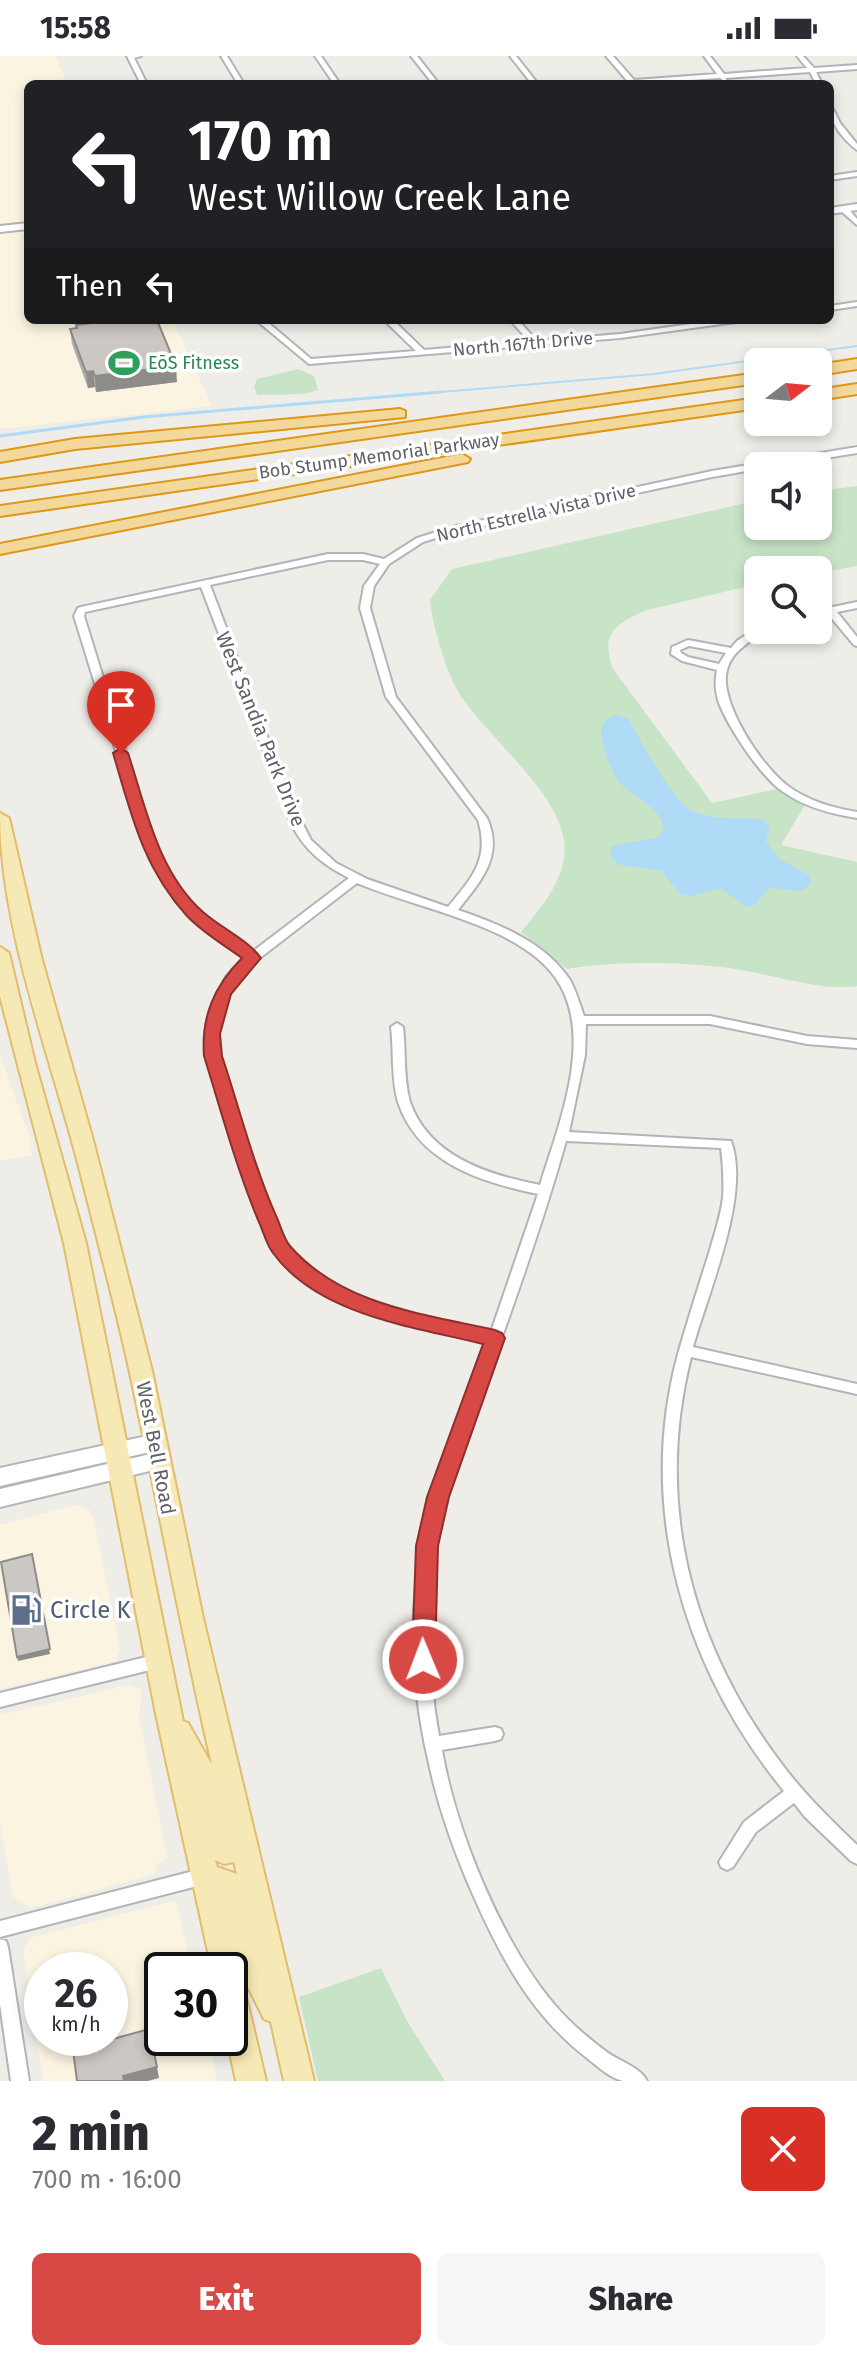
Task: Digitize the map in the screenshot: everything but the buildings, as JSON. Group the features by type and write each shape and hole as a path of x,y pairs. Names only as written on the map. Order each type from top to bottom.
{"highway":[{"path":"832,366 857,363"},
{"path":"0,449 44,448 399,414 744,377"},
{"name":"Bob Stump Memorial Parkway","path":"0,485 744,378"},
{"path":"832,393 857,389"},
{"name":"Bob Stump Memorial Parkway","path":"0,511 744,405"},
{"path":"0,549 612,430 660,416"},
{"path":"0,457 44,448"},
{"path":"0,541 40,540"}],"main road":[{"name":"West Bell Road","path":"0,818 6,874 83,1140 141,1371 191,1618 299,2081"},
{"name":"West Bell Road","path":"0,953 25,1063 75,1243 158,1661 222,1952"},
{"path":"50,1148 83,1140"},
{"path":"0,1477 157,1452"},
{"path":"0,1498 120,1460"},
{"path":"169,1714 203,1774 220,1846 224,1851 244,1847"},
{"path":"205,1876 232,1885 251,1965 289,2040"},
{"path":"245,2056 251,2081"}],"street":[{"path":"138,56 130,57 142,80"},
{"path":"224,56 239,80"},
{"path":"318,56 334,80"},
{"path":"414,56 433,80"},
{"path":"513,56 532,80"},
{"path":"609,56 631,80"},
{"path":"707,56 725,80"},
{"path":"800,56 817,80"},
{"path":"672,80 857,67"},
{"path":"834,118 857,148"},
{"path":"834,177 857,174"},
{"path":"834,210 857,207"},
{"path":"844,209 857,223"},
{"path":"0,229 24,226"},
{"path":"834,307 857,304"},
{"name":"North 167th Drive","path":"265,324 309,362 535,343 696,324"},
{"path":"392,324 422,352"},
{"path":"518,324 535,343"},
{"name":"North Estrella Vista Drive","path":"386,562 420,540 456,529 712,474 857,450"},
{"path":"252,958 214,931 182,901 154,858 79,616 81,610 328,557 363,557 386,562 369,586 365,608 385,683 399,711 483,820 489,833 490,846 485,866 450,912"},
{"name":"West Sandia Park Drive","path":"204,583 298,827 326,861 355,879 503,931 529,944 563,978 580,1020 581,1039 562,1136 438,1497 427,1546 422,1632 425,1689 440,1781 469,1868 488,1912 528,1987 559,2026 583,2046 638,2081"},
{"path":"832,610 857,605"},
{"path":"832,612 857,643"},
{"path":"744,642 733,651 721,672 721,700 730,720 776,780 821,807 857,815"},
{"path":"721,672 685,659 676,654 675,649 688,643 733,651"},
{"path":"355,879 252,958 230,980 222,994 211,1034 213,1056 259,1199 280,1249 319,1284 349,1300 391,1314 495,1338"},
{"path":"580,1020 710,1020 807,1040 857,1044"},
{"path":"397,1027 404,1101 415,1125 429,1143 486,1177 545,1191"},
{"path":"562,1136 727,1144 729,1201 676,1392 670,1494 681,1573 709,1659 757,1742 794,1793 857,1856"},
{"path":"686,1351 857,1389"},
{"path":"0,1700 158,1661"},
{"path":"433,1744 495,1734"},
{"path":"727,1862 750,1827 794,1793"},
{"path":"0,1929 205,1876"},
{"path":"0,1947 20,2081"}],"shaded area":[{"path":"0,56 55,56 66,80 24,80 24,221 0,224"},
{"path":"24,231 24,324 175,324 212,406 0,429 0,234"},
{"path":"0,1055 31,1141 32,1155 0,1161"},
{"path":"75,1505 89,1509 94,1520 120,1649 116,1661 0,1689 0,1525"},
{"path":"128,1685 142,1689 139,1717 167,1857 157,1865 155,1874 31,1908 13,1897 0,1824 0,1715"},
{"path":"176,1900 188,1952 144,1952 144,2056 212,2056 217,2081 43,2081 39,2056 128,2056 128,1952 24,1952 24,1957 23,1950 30,1938"}],"green space":[{"path":"298,369 314,376 318,390 304,394 257,395 254,387 257,379"},
{"path":"857,486 857,566 832,570 832,556 744,556 744,587 647,610 619,625 613,631 608,647 613,669 712,803 777,789 805,805 781,845 857,862 857,986 813,985 699,965 631,963 567,969 521,932 552,891 562,867 564,841 558,821 534,781 483,724 456,688 440,645 430,600 452,569 744,503 744,540 832,540 832,489"},
{"path":"381,1968 407,2021 445,2081 318,2081 299,1997"}],"water":[{"path":"615,715 629,719 658,770 686,807 711,816 763,819 770,828 766,841 778,858 809,875 811,884 801,891 769,888 755,905 747,907 720,888 691,896 681,895 661,871 620,865 610,856 612,846 655,838 664,831 659,816 623,786 610,766 601,728 606,720"}],"waterway":[{"path":"417,394 654,374 857,346"},
{"path":"0,436 144,417 441,392"}],"place":[{"name":"EōS Fitness","path":"124,363"},
{"name":"Circle K","path":"26,1610"}],"route":[{"path":"121,753 154,858 165,878 196,915 252,958 230,980 222,994 211,1034 213,1056 259,1199 280,1249 319,1284 349,1300 391,1314 495,1338 438,1497 427,1546 423,1660"}]}
